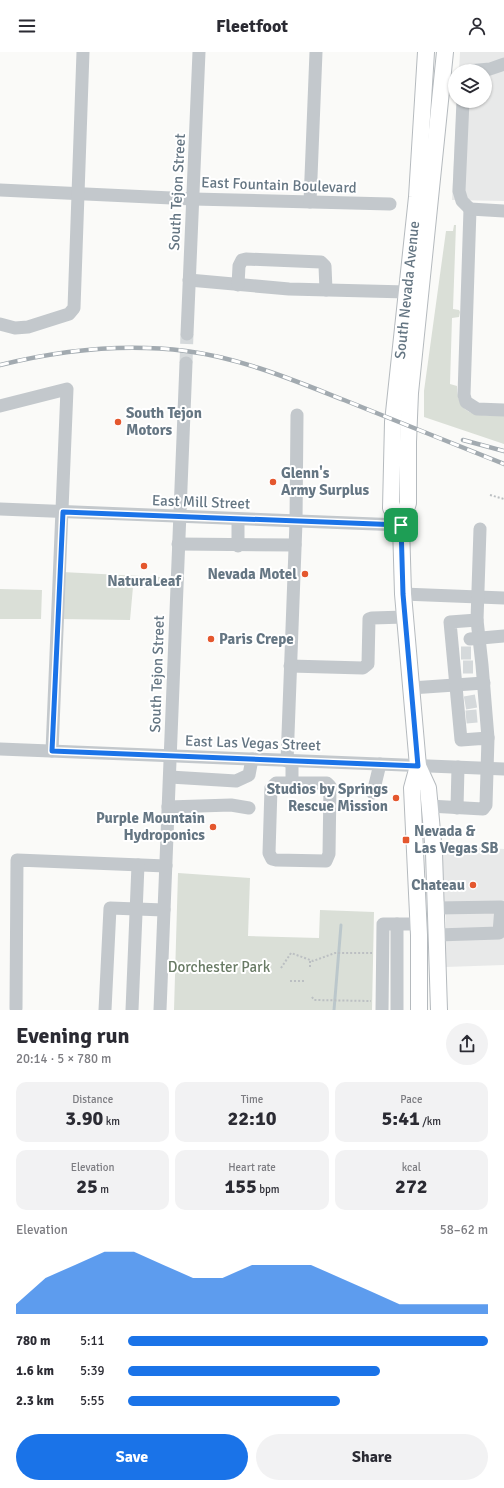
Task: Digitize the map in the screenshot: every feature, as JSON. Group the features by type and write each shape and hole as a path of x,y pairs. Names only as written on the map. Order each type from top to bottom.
{"main road":[{"name":"South Nevada Avenue","path":"401,525 391,508 393,422 417,197 426,52"},
{"name":"South Nevada Avenue","path":"439,1010 434,853 428,788 418,766 403,594 401,525 408,503 410,393 446,52"},
{"name":"South Nevada Avenue","path":"418,766 412,788 419,924 419,1010"}],"street":[{"path":"0,324 15,328 28,326 69,314 74,308 83,52"},
{"name":"South Tejon Street","path":"187,334 199,52"},
{"path":"310,202 316,52"},
{"path":"492,68 504,64"},
{"path":"463,108 459,191 462,201 470,209 504,210"},
{"name":"East Fountain Boulevard","path":"0,190 193,199 390,204"},
{"path":"470,209 464,395 468,404 477,408 504,410"},
{"path":"238,285 239,266 242,260 321,262 325,266 326,290"},
{"path":"189,280 238,285 326,290 407,292"},
{"name":"South Tejon Street","path":"160,1010 186,362"},
{"path":"0,406 67,389 52,751"},
{"path":"292,783 289,761 290,666 296,522 297,415"},
{"name":"East Mill Street","path":"0,509 238,520 401,525"},
{"path":"238,520 238,546"},
{"path":"480,529 477,620 465,639 468,667 484,683"},
{"path":"178,544 238,546 295,545"},
{"path":"403,594 504,598"},
{"path":"290,666 363,668 368,664 369,619 405,616"},
{"path":"456,684 468,667 467,653 465,639 450,622 477,620"},
{"path":"465,639 504,636"},
{"path":"411,688 484,683"},
{"path":"484,683 472,709 461,740 488,738"},
{"path":"429,806 483,809 486,807 488,738 456,684"},
{"name":"East Las Vegas Street","path":"0,749 504,769"},
{"path":"170,777 236,781 249,775 252,759"},
{"path":"319,762 319,783"},
{"path":"373,793 380,764"},
{"path":"457,808 458,767"},
{"path":"276,783 292,783 327,783 331,790 328,858 323,862 276,860 272,859 269,853 271,788 276,783"},
{"path":"168,808 231,806 249,808"},
{"path":"16,1008 17,860 166,866"},
{"path":"132,1010 138,865"},
{"path":"436,908 502,907 499,932 437,935"},
{"path":"105,1010 110,908 164,910"},
{"path":"382,1010 383,924 419,924"},
{"path":"397,924 397,1010"}],"path":[{"path":"490,494 504,500"},
{"path":"281,968 291,954 296,954 300,958 310,961 335,953 373,954"},
{"path":"310,961 310,968"},
{"path":"290,981 304,981"},
{"path":"312,997 314,1000 372,1001"}],"shaded area":[{"path":"460,52 504,52 504,201 452,200 457,108 492,108 492,64 459,64"},
{"name":"Chateau","path":"438,845 504,849 504,965 445,967 446,920"}],"green space":[{"path":"454,225 456,225 453,309 459,310 460,312 459,317 452,318 450,384 457,386 461,404 471,413 478,415 504,416 504,444 424,417 424,391 446,231 453,231"},
{"path":"62,572 160,577 159,588 133,587 130,620 60,619"},
{"path":"0,589 42,590 41,619 0,619"},
{"name":"Dorchester Park","path":"178,873 250,878 248,936 319,938 320,910 374,912 372,1010 174,1010"}],"waterway":[{"path":"334,1010 341,925"}],"tunnel":[{"path":"186,363 187,334"},
{"path":"461,653 471,653"},
{"path":"463,667 473,667"},
{"path":"465,703 476,701"},
{"path":"466,717 477,716"}],"railway":[{"path":"0,365 46,355 92,349 162,349 206,354 247,364 286,378 504,464"},
{"path":"463,440 504,451"}],"place":[{"name":"South Tejon Motors","path":"118,422"},
{"name":"Glenn's Army Surplus","path":"273,482"},
{"name":"NaturaLeaf","path":"144,566"},
{"name":"Nevada Motel","path":"305,574"},
{"name":"Paris Crepe","path":"211,639"},
{"name":"Studios by Springs Rescue Mission","path":"396,798"},
{"name":"Purple Mountain Hydroponics","path":"213,827"},
{"name":"Nevada & Las Vegas SB","path":"406,840"},
{"name":"Chateau","path":"473,885"}],"route":[{"path":"63,512 238,520 401,525 403,594 418,766 52,751 63,512"}]}
